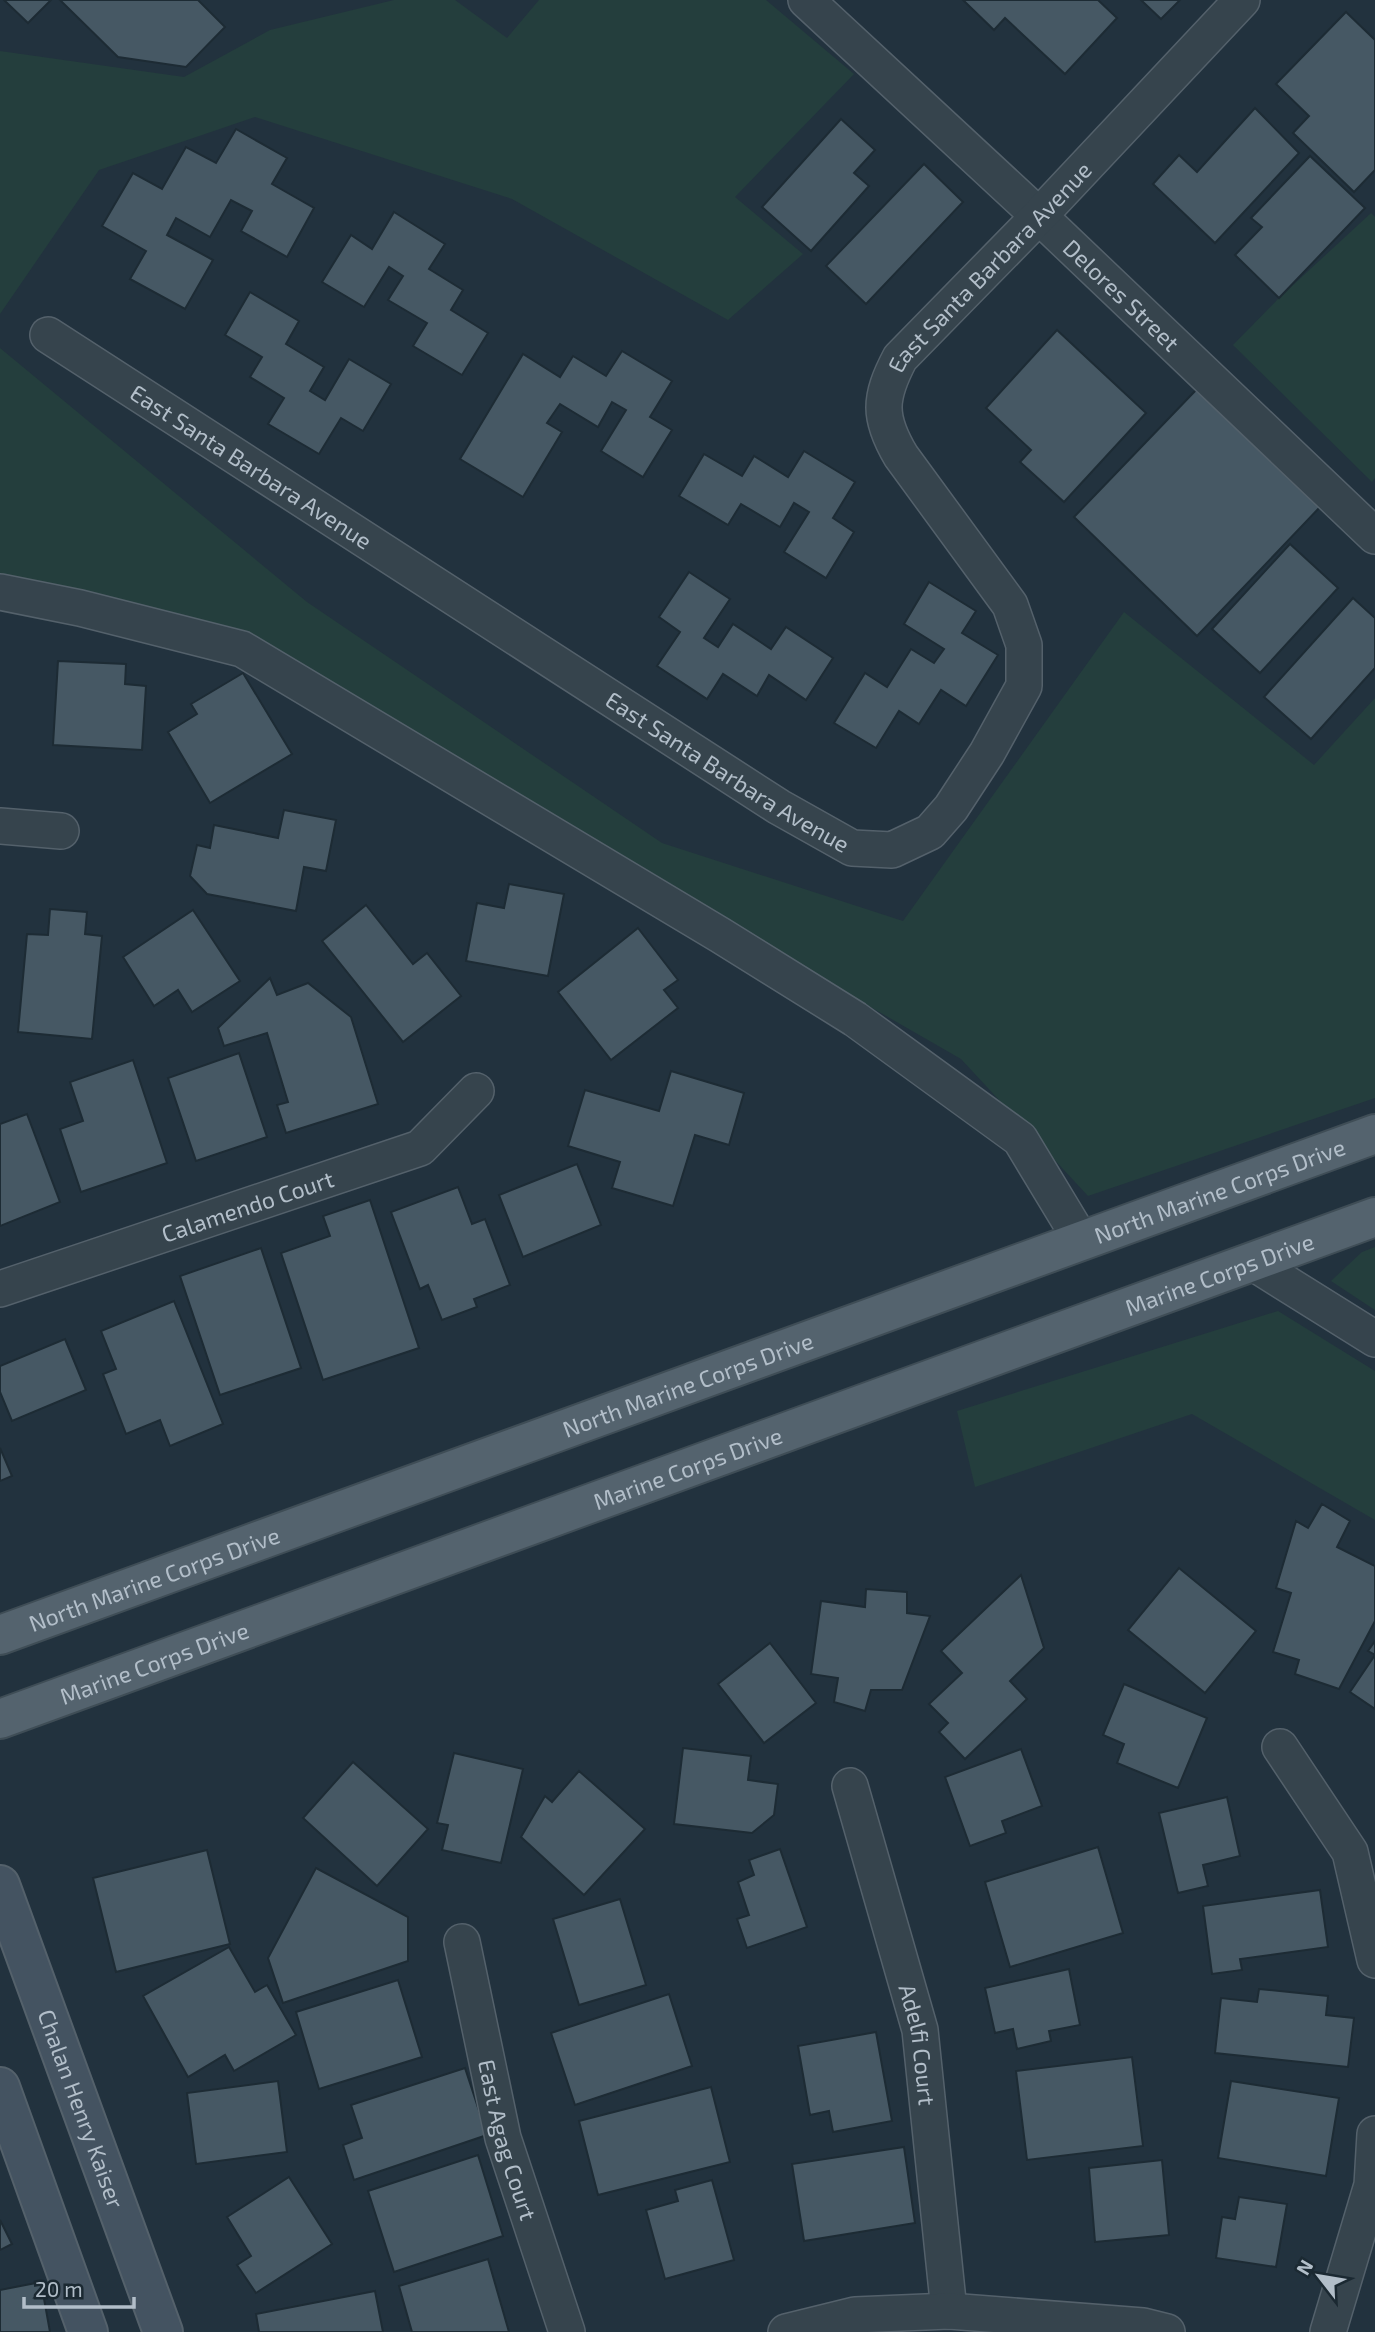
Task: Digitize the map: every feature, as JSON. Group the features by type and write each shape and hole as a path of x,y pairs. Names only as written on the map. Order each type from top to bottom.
{"main road":[{"name":"North Marine Corps Drive","path":"0,1635 1375,1133"},
{"name":"Marine Corps Drive","path":"0,1719 1375,1217"}],"street":[{"name":"Delores Street","path":"806,0 1039,216 1375,536"},
{"name":"East Santa Barbara Avenue","path":"48,335 779,807 852,848 892,850 930,832 958,797 987,753 1024,687 1024,645 1010,606 901,456 888,433 883,407 888,381 900,358 1039,216 1242,0"},
{"path":"0,592 80,608 242,649 708,928 855,1019 1020,1139 1081,1240"},
{"path":"0,827 61,831"},
{"name":"Calamendo Court","path":"0,1289 420,1148 476,1091"},
{"path":"1252,1262 1375,1339"},
{"path":"1280,1747 1350,1852 1375,1960"},
{"name":"Adelfi Court","path":"850,1786 920,2030 949,2311"},
{"name":"Chalan Henry Kaiser","path":"0,1885 163,2332"},
{"name":"East Agag Court","path":"462,1942 503,2138 566,2332"},
{"path":"0,2087 88,2332"},
{"path":"1328,2332 1372,2185 1375,2134"},
{"path":"786,2332 855,2315 949,2311 1143,2326 1167,2332"}],"green space":[{"path":"394,0 455,0 507,38 539,0 766,0 854,74 735,197 803,254 728,320 512,199 255,117 99,170 0,314 0,51 184,77 270,30"},
{"path":"1371,213 1375,217 1375,478 1372,482 1233,345 1279,298"},
{"path":"0,348 307,602 662,843 903,921 1124,612 1314,765 1375,698 1375,1098 1088,1196 961,1059 566,832 247,638 0,576"},
{"path":"1375,1247 1375,1310 1331,1281 1362,1252"},
{"path":"1278,1311 1375,1371 1375,1520 1192,1414 975,1487 957,1411"}],"building":[{"path":"4,0 51,0 28,23"},
{"path":"60,0 198,0 225,27 186,67 118,57"},
{"path":"963,0 1098,0 1117,18 1065,74 1005,18 994,30"},
{"path":"1141,0 1180,0 1161,19"},
{"path":"1346,12 1375,40 1375,170 1354,192 1293,133 1309,116 1276,84"},
{"path":"1255,108 1299,153 1215,243 1153,184 1179,155 1197,172"},
{"path":"841,119 875,150 854,173 869,186 811,251 762,207"},
{"path":"236,129 287,158 272,184 314,208 287,257 241,231 252,211 231,200 210,237 176,218 167,235 213,260 185,309 130,279 146,251 102,226 133,173 162,189 186,147 216,163"},
{"path":"1310,156 1365,208 1279,298 1235,255 1262,227 1251,218"},
{"path":"924,164 963,202 866,304 826,266"},
{"path":"394,212 445,244 429,269 463,290 451,310 488,333 462,375 413,346 427,323 388,300 403,276 389,267 364,307 322,282 351,235 372,249"},
{"path":"250,292 299,321 286,344 324,367 310,391 325,400 349,359 391,384 363,431 341,418 319,454 268,424 284,398 250,377 262,357 225,335"},
{"path":"1057,330 1146,413 1064,502 1020,462 1031,450 986,408"},
{"path":"622,351 672,381 650,417 672,430 643,477 601,451 626,410 612,402 598,427 560,404 547,423 562,432 523,497 460,459 523,354 560,377 573,356 606,376"},
{"path":"1197,389 1320,507 1197,636 1074,517"},
{"path":"804,451 855,482 833,518 854,532 826,578 784,552 809,512 794,503 780,527 741,504 728,525 679,496 704,454 742,476 754,456 788,477"},
{"path":"1290,544 1338,588 1260,673 1212,629"},
{"path":"689,572 730,599 704,638 718,647 733,624 771,649 786,627 833,658 806,700 769,675 757,696 723,674 707,699 657,666 680,632 659,617"},
{"path":"929,582 976,611 962,633 998,655 966,706 941,690 919,724 899,711 876,748 834,723 865,673 887,687 911,649 934,663 944,649 904,624"},
{"path":"1353,598 1375,618 1375,668 1311,739 1264,697"},
{"path":"58,661 126,664 125,684 146,686 142,750 53,745"},
{"path":"243,673 292,754 210,803 168,732 197,714 191,704"},
{"path":"284,810 336,820 326,871 304,867 296,911 207,894 190,876 197,845 210,848 214,825 278,838"},
{"path":"509,884 564,894 548,976 466,961 477,903 504,908"},
{"path":"366,905 413,964 427,953 461,996 403,1042 322,941"},
{"path":"50,909 87,912 85,934 102,936 92,1039 18,1032 27,934 48,935"},
{"path":"193,910 240,981 192,1012 178,990 154,1006 123,957"},
{"path":"638,928 678,980 664,990 678,1008 611,1060 558,992"},
{"path":"270,978 277,995 308,983 351,1017 378,1104 286,1133 277,1105 288,1102 267,1033 224,1046 218,1028"},
{"path":"239,1053 267,1137 196,1161 168,1078"},
{"path":"133,1060 167,1163 81,1192 60,1129 83,1121 70,1082"},
{"path":"671,1071 744,1093 729,1145 695,1135 673,1206 612,1188 620,1162 568,1146 585,1090 659,1111"},
{"path":"27,1114 60,1202 0,1226 0,1124"},
{"path":"577,1164 601,1225 523,1257 499,1195"},
{"path":"458,1187 472,1224 485,1219 510,1285 474,1299 477,1307 442,1320 428,1285 420,1289 391,1212"},
{"path":"370,1200 419,1348 323,1380 281,1253 330,1236 323,1216"},
{"path":"261,1248 301,1368 220,1395 180,1276"},
{"path":"174,1301 223,1424 170,1446 160,1420 126,1434 103,1374 116,1369 101,1331"},
{"path":"65,1339 86,1390 12,1421 0,1392 0,1366"},
{"path":"0,1448 12,1476 0,1481"},
{"path":"1322,1504 1350,1521 1337,1547 1375,1566 1375,1621 1339,1689 1295,1674 1299,1660 1273,1652 1291,1593 1276,1588 1296,1521 1308,1528"},
{"path":"1179,1568 1256,1631 1205,1693 1128,1630"},
{"path":"1021,1575 1044,1648 1010,1681 1027,1699 965,1759 939,1732 948,1723 929,1704 962,1673 941,1651"},
{"path":"866,1589 907,1592 907,1613 930,1616 902,1690 871,1690 865,1711 834,1702 838,1678 811,1674 821,1601 865,1607"},
{"path":"1375,1641 1375,1655 1368,1651"},
{"path":"770,1643 816,1703 764,1743 718,1684"},
{"path":"1375,1655 1375,1709 1350,1692"},
{"path":"1124,1684 1207,1718 1178,1788 1117,1763 1124,1744 1103,1735"},
{"path":"683,1748 751,1756 748,1780 778,1784 774,1815 752,1833 674,1824"},
{"path":"1021,1749 1042,1806 1002,1821 1006,1833 970,1846 945,1777"},
{"path":"454,1753 523,1769 501,1863 442,1850 448,1825 437,1823"},
{"path":"353,1762 428,1829 377,1886 303,1818"},
{"path":"579,1771 645,1829 584,1895 521,1837 545,1796 552,1802"},
{"path":"1227,1797 1240,1856 1203,1865 1208,1886 1178,1893 1159,1813"},
{"path":"1098,1847 1123,1933 1010,1967 985,1882"},
{"path":"780,1849 807,1927 747,1948 737,1919 749,1915 738,1882 754,1875 749,1860"},
{"path":"207,1850 230,1944 116,1972 93,1878"},
{"path":"316,1868 408,1917 408,1961 283,2003 268,1958"},
{"path":"1320,1890 1328,1947 1240,1959 1242,1970 1212,1974 1203,1906"},
{"path":"620,1899 646,1985 579,2005 553,1919"},
{"path":"229,1947 255,1992 267,1985 296,2035 234,2071 225,2055 188,2077 143,1996"},
{"path":"1069,1969 1080,2025 1049,2031 1051,2041 1017,2049 1013,2029 995,2033 985,1988"},
{"path":"398,1980 422,2057 319,2089 296,2012"},
{"path":"1259,1989 1328,1996 1326,2015 1354,2018 1348,2067 1215,2053 1221,1998 1257,2002"},
{"path":"669,1994 692,2066 575,2105 551,2033"},
{"path":"876,2032 892,2121 833,2132 829,2111 810,2115 798,2046"},
{"path":"1132,2057 1143,2146 1027,2160 1016,2071"},
{"path":"465,2068 487,2135 354,2180 343,2145 362,2138 351,2105"},
{"path":"278,2081 287,2152 196,2164 187,2093"},
{"path":"1231,2081 1339,2098 1326,2176 1218,2158"},
{"path":"711,2087 730,2162 598,2195 579,2121"},
{"path":"904,2147 915,2223 804,2241 792,2164"},
{"path":"478,2155 503,2236 394,2272 368,2191"},
{"path":"1162,2160 1169,2235 1095,2242 1089,2168"},
{"path":"289,2177 332,2244 256,2293 237,2265 251,2256 227,2217"},
{"path":"712,2180 734,2260 665,2279 646,2210 678,2201 675,2190"},
{"path":"1239,2197 1287,2204 1276,2267 1216,2258 1222,2217 1235,2219"},
{"path":"0,2220 12,2244 0,2250"},
{"path":"488,2259 509,2332 412,2332 399,2286"},
{"path":"41,2282 50,2332 0,2332 0,2290"},
{"path":"375,2291 383,2332 259,2332 256,2314"}]}
